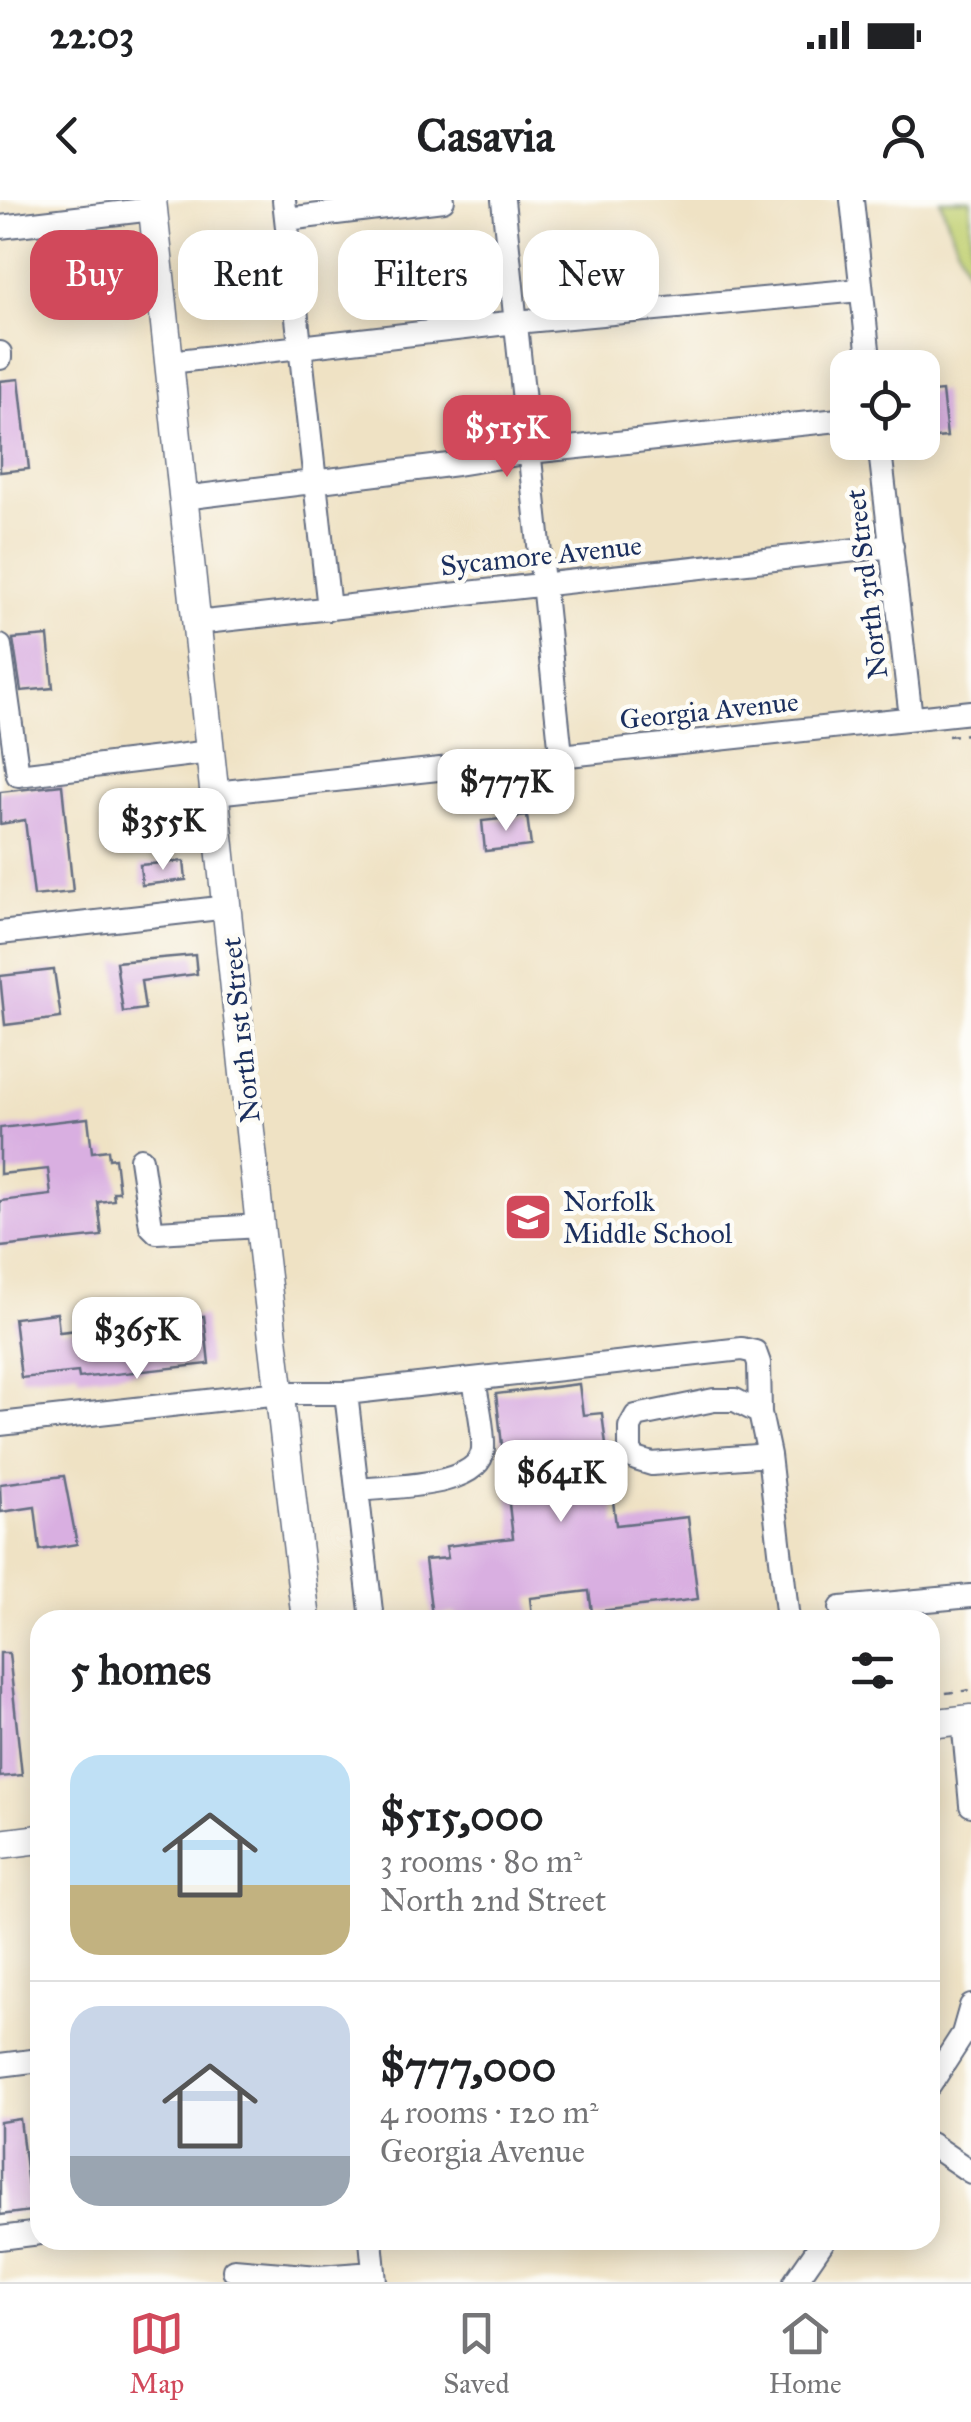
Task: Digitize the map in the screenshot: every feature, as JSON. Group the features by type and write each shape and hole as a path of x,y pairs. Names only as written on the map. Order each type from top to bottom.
{"main road":[{"name":"North 1st Street","path":"153,205 260,1226 305,1610"},
{"path":"940,1723 967,1720"},
{"path":"0,1844 30,1840"}],"street":[{"path":"330,608 286,210 444,200"},
{"path":"503,200 562,755"},
{"path":"852,200 868,350"},
{"path":"0,226 153,205"},
{"path":"170,362 516,322 860,290"},
{"path":"184,498 530,452 830,421"},
{"name":"North 3rd Street","path":"881,460 911,718"},
{"name":"Sycamore Avenue","path":"196,623 892,546"},
{"path":"0,646 18,775 210,752"},
{"name":"Georgia Avenue","path":"215,794 971,712"},
{"path":"0,933 228,907"},
{"path":"141,1159 152,1226 157,1232 260,1226"},
{"path":"0,1424 280,1393 346,1393 742,1349 755,1352 787,1610"},
{"path":"359,1490 468,1474 483,1450 474,1379"},
{"path":"346,1393 371,1610"},
{"path":"760,1413 735,1400 644,1411 630,1427 630,1452 652,1464 769,1455"},
{"path":"841,1608 971,1596"},
{"path":"967,1720 971,1805"},
{"path":"940,2070 963,2034 971,2006"},
{"path":"0,2065 30,2061"},
{"path":"940,2151 971,2172"},
{"path":"0,2238 30,2235"},
{"path":"234,2270 375,2278 372,2250"},
{"path":"795,2282 817,2250"}],"path":[{"path":"940,1694 971,1690"}],"green space":[{"path":"940,200 971,200 971,282"}],"building":[{"path":"19,379 29,469 0,472 0,381"},
{"path":"940,391 947,437 940,438"},
{"path":"48,636 53,688 21,691 13,639"},
{"path":"62,785 73,892 34,896 25,820 0,824 0,792"},
{"path":"527,816 531,846 485,851 482,821"},
{"path":"184,861 186,880 142,885 140,865"},
{"path":"195,955 197,974 141,981 145,1009 123,1012 116,962"},
{"path":"54,970 61,1018 5,1025 0,976"},
{"path":"88,1118 92,1152 108,1150 109,1159 115,1158 119,1192 113,1192 114,1200 98,1202 102,1236 0,1247 0,1201 51,1195 48,1169 0,1174 0,1128"},
{"path":"57,1313 59,1332 204,1316 209,1364 79,1378 78,1372 21,1378 14,1318"},
{"path":"579,1384 583,1415 602,1413 616,1525 688,1517 698,1599 592,1610 589,1591 530,1598 531,1610 431,1610 425,1560 448,1558 446,1546 513,1538 496,1394"},
{"path":"64,1476 77,1544 40,1550 35,1507 1,1512 0,1484"},
{"path":"0,1653 9,1653 22,1775 0,1777"},
{"path":"20,2119 30,2211 0,2215 0,2122"}],"place":[{"name":"Norfolk Middle School","path":"528,1217"}]}
